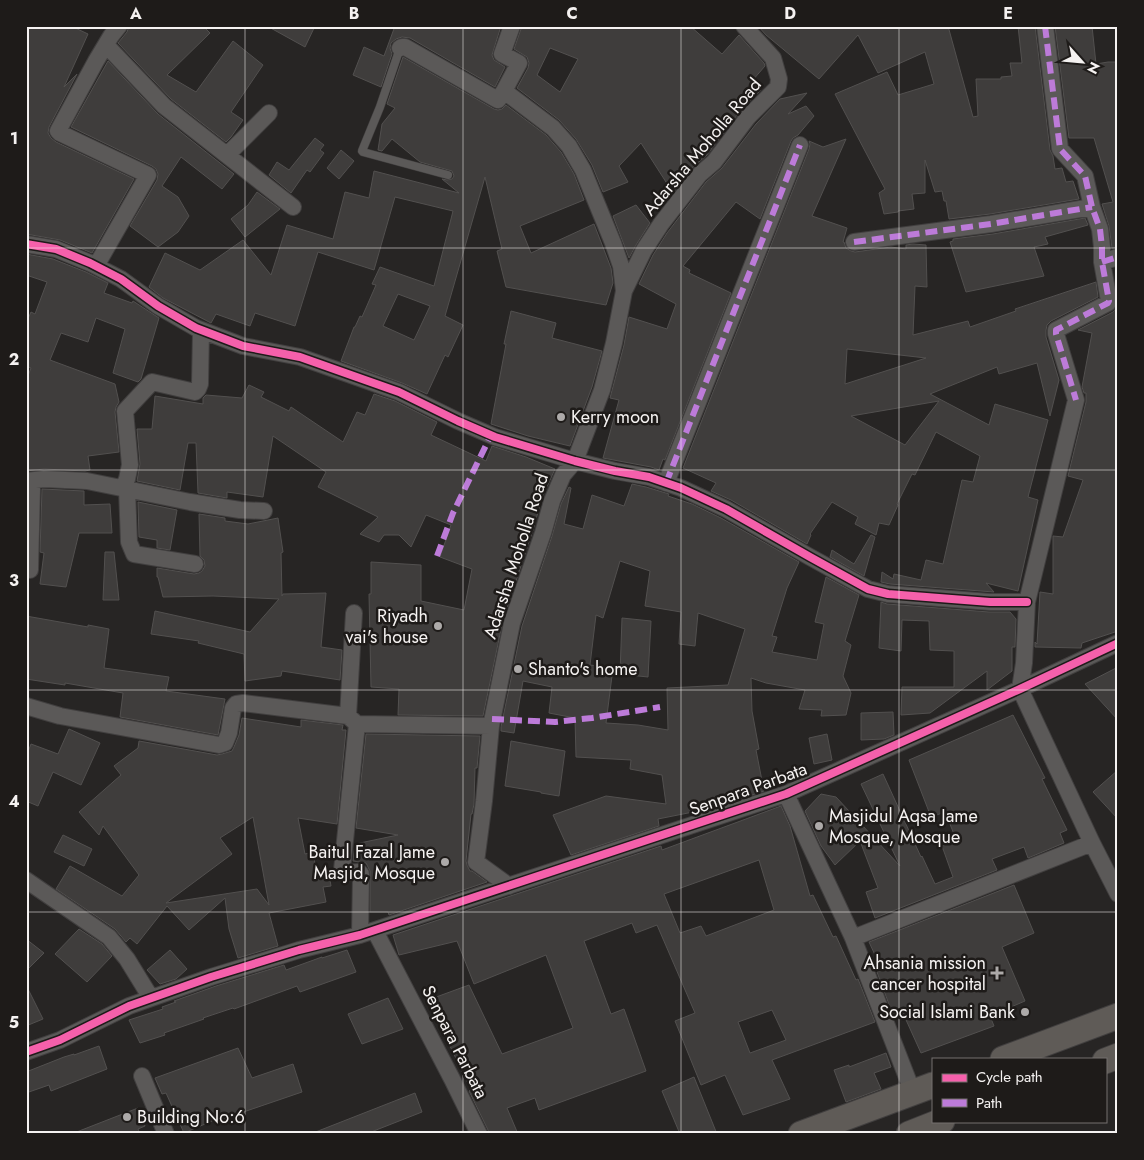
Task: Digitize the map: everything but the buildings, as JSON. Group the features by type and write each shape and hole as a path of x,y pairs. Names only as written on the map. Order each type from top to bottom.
{"main road":[{"path":"1006,1058 1118,1016"},
{"path":"1106,1061 1118,1056"},
{"path":"802,1134 923,1089"},
{"path":"909,1134 939,1122"}],"street":[{"path":"96,266 148,175 58,131 86,78 119,26"},
{"path":"400,48 402,46 405,47 498,100 519,64 502,54 512,26"},
{"name":"Adarsha Moholla Road","path":"509,886 476,862 491,726 512,623 544,533 552,501 563,475 576,461 602,390 614,343 624,291 644,250 661,224 699,175 714,162 748,117 778,87 779,79 773,58 744,26"},
{"path":"1046,26 1060,149 1085,176 1092,207 1100,229 1102,247 1110,259 1109,301 1056,330 1076,400 1028,602 1024,663 1020,689 1118,894"},
{"path":"106,45 164,106 293,207"},
{"path":"504,92 553,128 569,146 583,170 613,244 621,266 624,291"},
{"path":"227,156 269,113"},
{"path":"666,483 800,145"},
{"path":"854,242 990,224 1092,207"},
{"path":"26,244 56,249 96,266 122,280 158,306 196,328 243,346 300,357 398,392 495,437 576,461 649,478 681,488 726,509 868,589 897,595 990,602 1028,602"},
{"path":"195,564 134,554 129,542 125,488 130,465 125,411 152,382 195,392 198,389 200,384 201,330"},
{"path":"26,483 44,479 87,481 190,502 240,510 264,511"},
{"path":"26,483 32,491 30,570"},
{"path":"26,1052 60,1040 129,1006 211,977 368,933 361,874 358,872 343,873 342,870 352,720 354,613"},
{"name":"Senpara Parbata","path":"479,1134 452,1079 368,933 786,794 1118,643"},
{"path":"26,706 60,716 219,745 225,743 229,733 233,708 236,704 243,703 352,720 491,726"},
{"path":"786,794 923,1089"},
{"path":"852,938 1092,843"},
{"path":"26,880 109,937 126,959 151,998"},
{"path":"142,1076 166,1134"}],"lane":[{"path":"400,48 380,107 362,151 448,175"}],"marked path":[{"path":"1045,26 1060,149 1085,176 1092,207 1100,229 1102,262 1109,301 1056,330 1076,400"},
{"path":"666,483 800,145"},
{"path":"854,242 991,224 1092,207"},
{"path":"1102,262 1118,257"},
{"path":"437,556 453,513 491,435"},
{"path":"492,719 555,722 660,707"}],"cycle path":[{"path":"26,244 56,249 90,263 121,279 158,306 196,328 243,346 300,357 399,392 495,437 575,461 649,477 681,488 726,509 868,589 888,594 990,602 1027,602"},
{"path":"26,1052 60,1040 129,1006 211,977 299,950 360,935 786,794 1118,643"}],"place":[{"name":"Kerry moon","path":"561,417"},
{"name":"Riyadh vai's house","path":"438,626"},
{"name":"Shanto's home","path":"518,669"},
{"name":"Masjidul Aqsa Jame Mosque, Mosque","path":"819,826"},
{"name":"Baitul Fazal Jame Masjid, Mosque","path":"445,862"},
{"name":"Ahsania mission cancer hospital","path":"997,973"},
{"name":"Social Islami Bank","path":"1025,1012"},
{"name":"Building No:6","path":"127,1117"}]}
